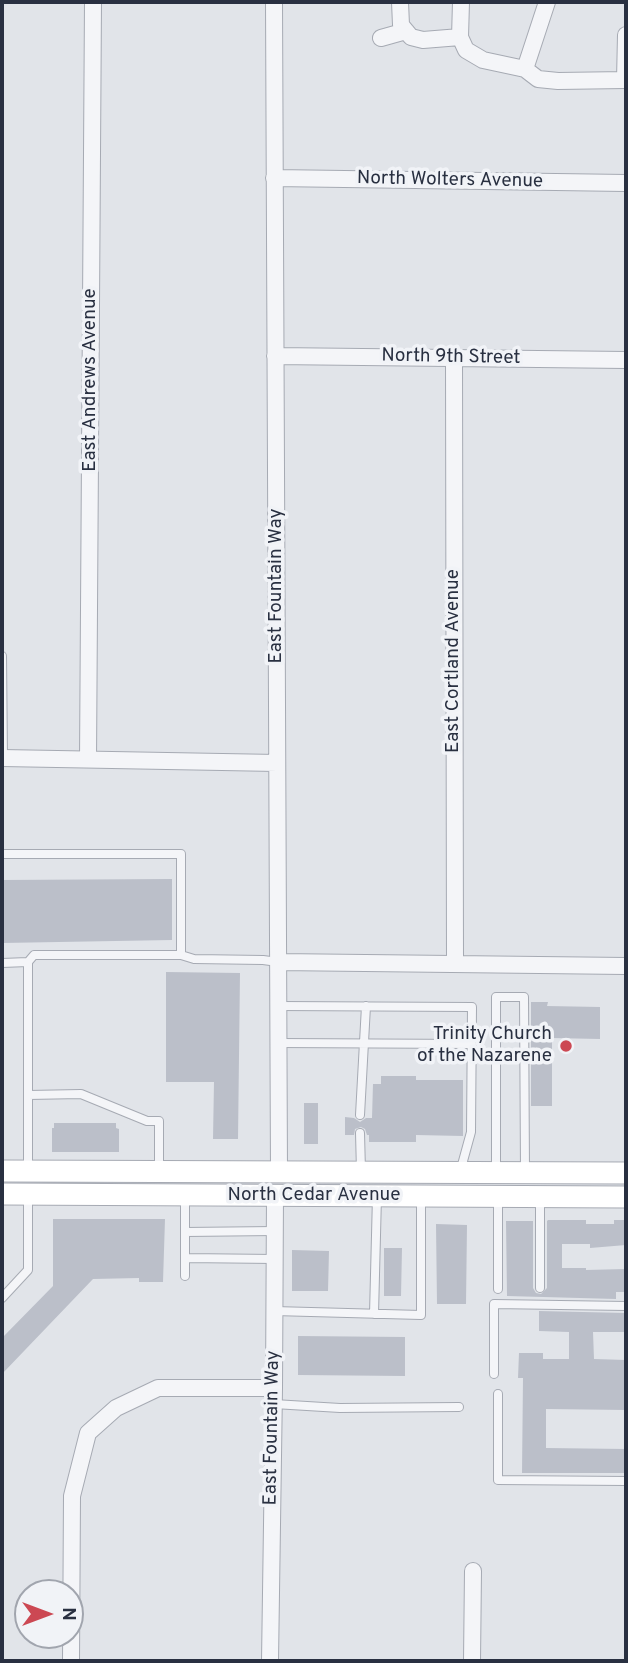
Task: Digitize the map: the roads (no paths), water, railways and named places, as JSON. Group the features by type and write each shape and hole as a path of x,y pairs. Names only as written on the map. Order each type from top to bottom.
{"main road":[{"name":"North Cedar Avenue","path":"2,1171 626,1173"},
{"path":"27,1194 38,1184 145,1180 159,1171"},
{"path":"185,1195 200,1185 264,1185 275,1179 279,1171"},
{"path":"275,1195 278,1188 288,1182 349,1181 361,1171"},
{"name":"North Cedar Avenue","path":"2,1194 626,1197"}],"street":[{"name":"East Andrews Avenue","path":"88,759 93,2"},
{"name":"East Fountain Way","path":"274,2 279,1171"},
{"path":"400,2 401,25 411,37 423,40 460,37"},
{"path":"461,2 460,37 466,50 484,60 524,69 538,79 625,80 626,35"},
{"path":"524,69 547,2"},
{"path":"381,38 406,31"},
{"name":"North Wolters Avenue","path":"274,178 626,183"},
{"name":"North 9th Street","path":"275,356 626,360"},
{"name":"East Cortland Avenue","path":"454,358 454,964"},
{"path":"2,758 278,763"},
{"path":"278,962 626,966"},
{"name":"East Fountain Way","path":"270,1661 275,1195"},
{"path":"71,1661 72,1496 88,1433 116,1408 158,1388 274,1396"},
{"path":"472,1661 473,1571"}],"lane":[{"path":"2,656 2,758"},
{"path":"2,854 181,854 181,955"},
{"path":"28,1171 28,962 34,955 181,955 194,960 278,962"},
{"path":"2,963 28,962"},
{"path":"496,1172 496,997 524,997 524,1172"},
{"path":"279,1006 472,1007 471,1132 460,1172"},
{"path":"360,1115 366,1006"},
{"path":"279,1043 472,1044"},
{"path":"27,1095 81,1094 147,1121 159,1121 159,1171"},
{"path":"360,1133 361,1171"},
{"path":"2,1298 27,1270 27,1194"},
{"path":"185,1195 185,1276"},
{"path":"374,1314 377,1196"},
{"path":"274,1311 421,1315 421,1196"},
{"path":"498,1196 498,1289"},
{"path":"540,1197 540,1287"},
{"path":"185,1232 275,1231"},
{"path":"185,1258 275,1259"},
{"path":"2,1284 14,1284"},
{"path":"494,1374 494,1304 626,1306"},
{"path":"498,1394 498,1480 626,1481"},
{"path":"274,1396 340,1408 459,1407"}],"place":[{"name":"Trinity Church of the Nazarene","path":"566,1046"}]}
